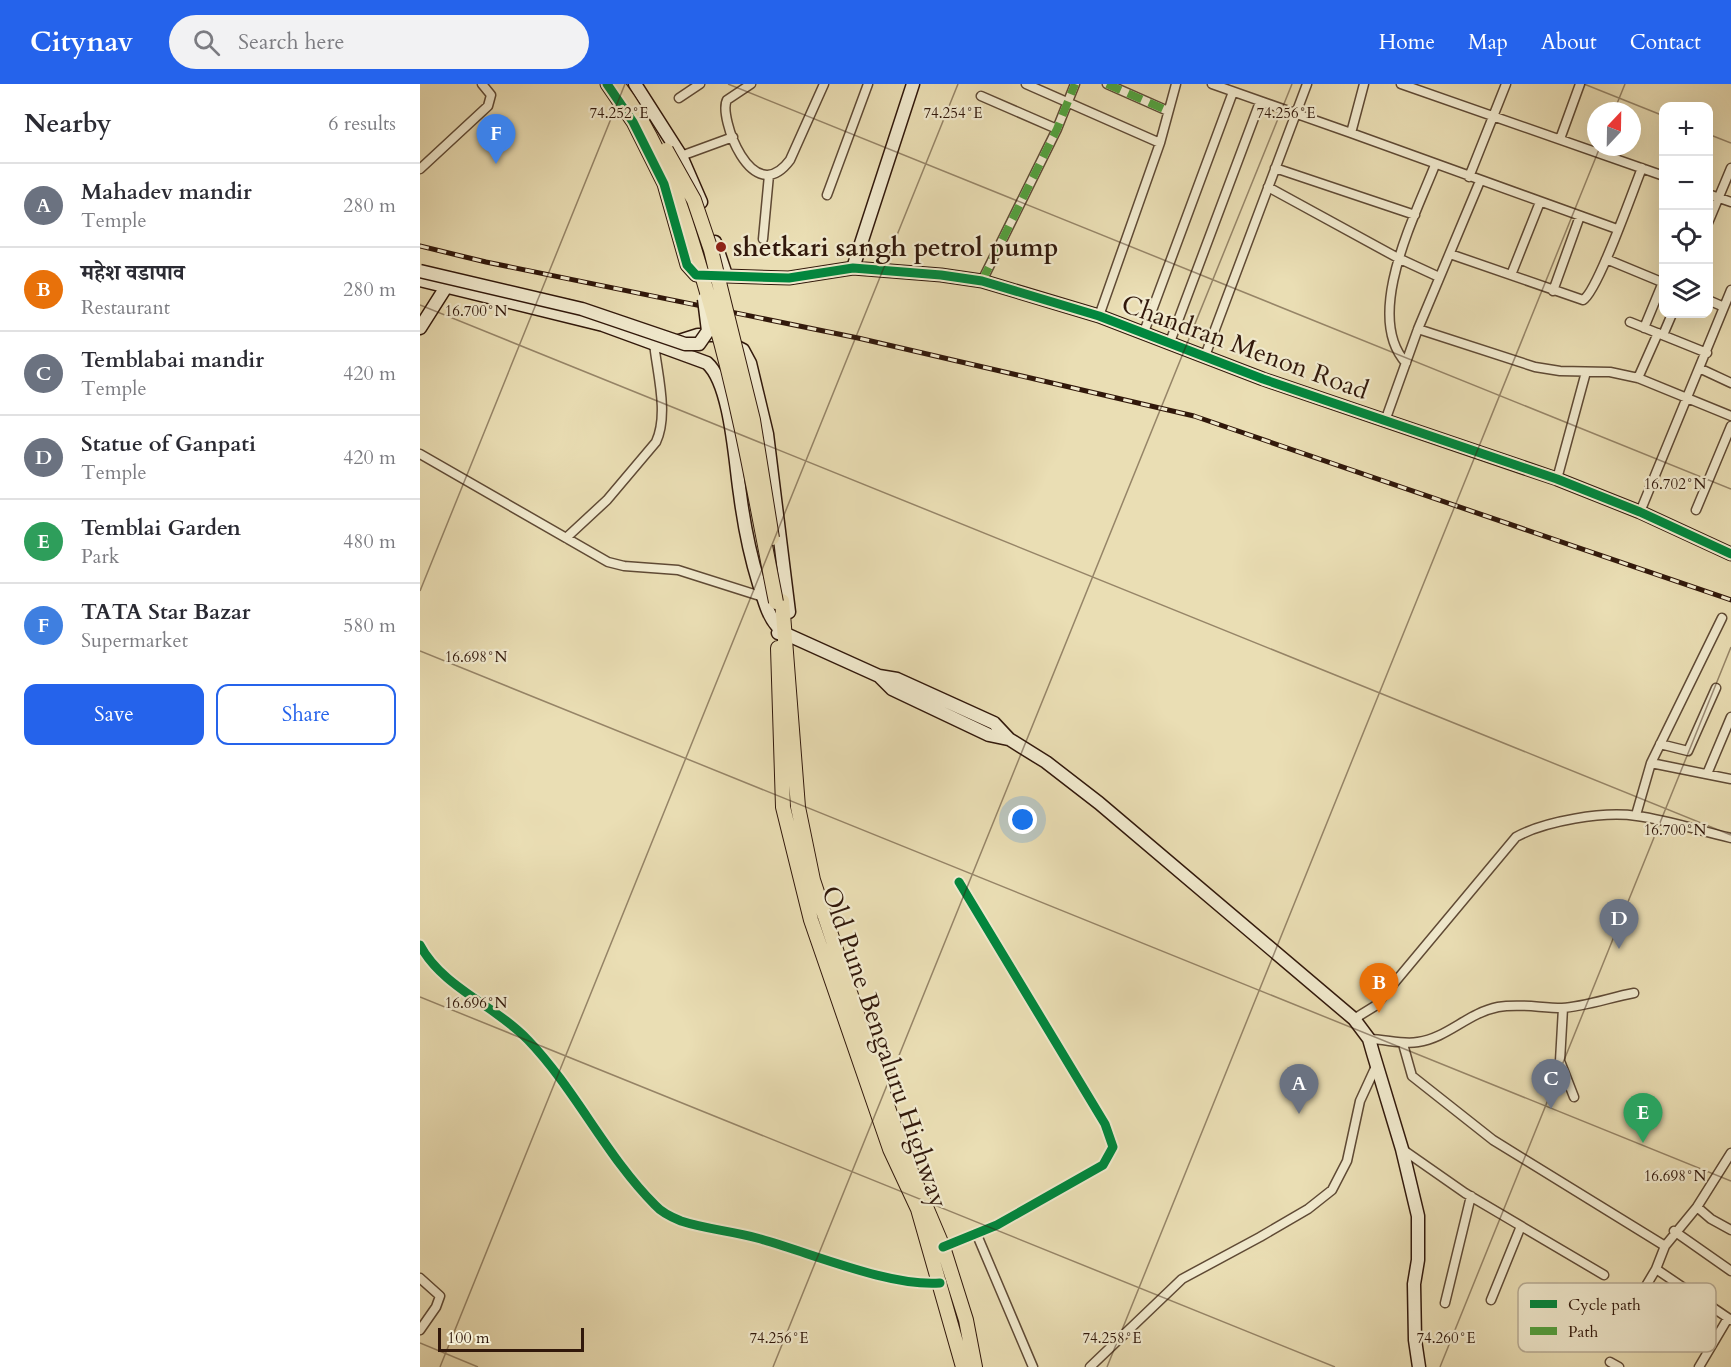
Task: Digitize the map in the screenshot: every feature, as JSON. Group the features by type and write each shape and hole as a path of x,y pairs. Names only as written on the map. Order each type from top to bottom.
{"main road":[{"name":"Chandran Menon Road","path":"607,84 633,122 664,184 690,270 696,275 789,278 853,268 941,275 982,281 1099,316 1386,421 1557,479 1640,512 1731,554"},
{"name":"Old Pune Bengaluru Highway","path":"617,84 639,113 662,158 705,280 727,359 774,600 782,630 798,807 813,880 902,1150 943,1247 966,1320 975,1367"},
{"name":"Old Pune Bengaluru Highway","path":"628,84 647,112 694,200 711,250 753,420 774,600"},
{"path":"635,84 681,156 702,204 726,275"},
{"path":"853,268 913,84"},
{"path":"420,271 582,309 685,344 699,344 708,331 703,293 705,280"},
{"path":"420,280 603,325 706,363 719,378 732,431 751,559 774,600"},
{"path":"420,328 446,287"},
{"path":"659,345 714,334 743,350 750,363 767,434 789,614 782,630 879,676 892,689 989,735 1009,739 1046,762 1099,803 1354,1019 1369,1039 1402,1149 1418,1216 1418,1260 1414,1284 1415,1340 1419,1367"},
{"name":"Old Pune Bengaluru Highway","path":"782,630 783,807 811,920 890,1149 918,1209 963,1367"}],"street":[{"path":"420,169 488,106 491,95 482,84"},
{"path":"679,98 700,84"},
{"path":"751,84 733,95 725,105 733,137 748,168 756,173 769,175 784,169 790,160 824,84"},
{"path":"827,195 868,84"},
{"path":"1026,84 1160,143"},
{"path":"982,281 1057,129 1075,84"},
{"path":"1107,84 1168,111"},
{"path":"1099,316 1160,143 1176,84"},
{"path":"1212,84 1617,229"},
{"path":"1205,356 1307,84"},
{"path":"1351,133 1364,84"},
{"path":"1401,84 1416,87 1659,174"},
{"path":"1468,177 1506,84"},
{"path":"1560,139 1580,84"},
{"path":"1144,332 1233,92"},
{"path":"981,96 1057,129"},
{"path":"1170,342 1260,102"},
{"path":"681,156 733,137"},
{"path":"1406,363 1395,351 1389,322 1398,258 1435,165"},
{"path":"1275,168 1415,215"},
{"path":"1450,254 1576,299 1587,298 1606,259 1642,168"},
{"path":"1713,212 1731,168"},
{"path":"763,239 769,175"},
{"path":"1386,421 1418,329 1480,181"},
{"path":"1268,188 1398,258 1439,277"},
{"path":"1713,196 1731,202"},
{"path":"1511,275 1540,202"},
{"path":"1553,291 1580,216"},
{"path":"1606,259 1659,281"},
{"path":"1640,512 1701,369 1731,290"},
{"path":"1644,328 1659,292"},
{"path":"1713,302 1724,307"},
{"path":"1638,378 1670,318"},
{"path":"1630,322 1707,353"},
{"path":"1418,329 1535,367 1610,372 1638,378 1731,416"},
{"path":"567,538 607,500 656,442 660,432 662,414 659,345"},
{"path":"1701,369 1731,382"},
{"path":"1557,479 1586,372"},
{"path":"1696,510 1731,426"},
{"path":"420,454 608,562 624,566 678,570 774,600"},
{"path":"1636,815 1651,763 1722,618"},
{"path":"1660,744 1688,752 1716,688"},
{"path":"1707,774 1731,717"},
{"path":"1651,763 1731,779"},
{"path":"1354,1019 1375,1006 1516,837 1534,827 1581,819 1636,815 1731,838"},
{"path":"943,1247 977,1235 1103,1166 1113,1146 1105,1124 959,882"},
{"path":"420,945 423,956 437,969 506,1019 528,1040 556,1073 642,1191 666,1215 684,1222 757,1238 883,1276 922,1285 940,1283"},
{"path":"1369,1039 1391,1039 1403,1044 1434,1038 1477,1013 1498,1007 1523,1004 1563,1008 1634,993"},
{"path":"1563,1008 1560,1061 1574,1097"},
{"path":"1403,1044 1412,1076 1493,1140 1665,1245"},
{"path":"1090,1367 1182,1279 1260,1237 1332,1190 1347,1161 1360,1101 1375,1059"},
{"path":"1402,1149 1471,1196 1604,1275"},
{"path":"1648,1283 1665,1245 1674,1231 1697,1207 1731,1153"},
{"path":"1445,1303 1471,1196"},
{"path":"1697,1207 1711,1219 1731,1230"},
{"path":"1491,1300 1521,1226"},
{"path":"1674,1231 1731,1271"},
{"path":"977,1235 1033,1367"},
{"path":"1656,1269 1676,1283"},
{"path":"420,1278 440,1296 436,1307 420,1330"},
{"path":"1716,1310 1729,1319 1716,1340"},
{"path":"1699,1367 1708,1352"},
{"path":"1610,1362 1619,1367"}],"railway":[{"path":"420,246 486,262 858,338 1194,416 1731,600"}],"marked path":[{"path":"982,281 1057,129 1075,84"},
{"path":"1107,84 1168,111"}],"cycle path":[{"path":"607,84 633,122 664,184 687,265 696,275 789,278 853,268 941,275 982,281 1099,316 1263,379 1557,479 1640,512 1731,554"},
{"path":"943,1247 997,1225 1103,1165 1113,1147 1105,1124 959,882"},
{"path":"420,945 430,960 455,985 501,1017 528,1040 561,1080 621,1166 664,1213 690,1224 757,1238 873,1274 897,1280 940,1283"}],"place":[{"name":"TATA Star Bazar","path":"496,164"},
{"name":"shetkari sangh petrol pump","path":"721,247"},
{"name":"Statue of Ganpati","path":"1619,949"},
{"name":"महेश वडापाव","path":"1379,1013"},
{"name":"Temblabai mandir","path":"1551,1109"},
{"name":"Mahadev mandir","path":"1299,1114"},
{"name":"Temblai Garden","path":"1643,1143"}]}
